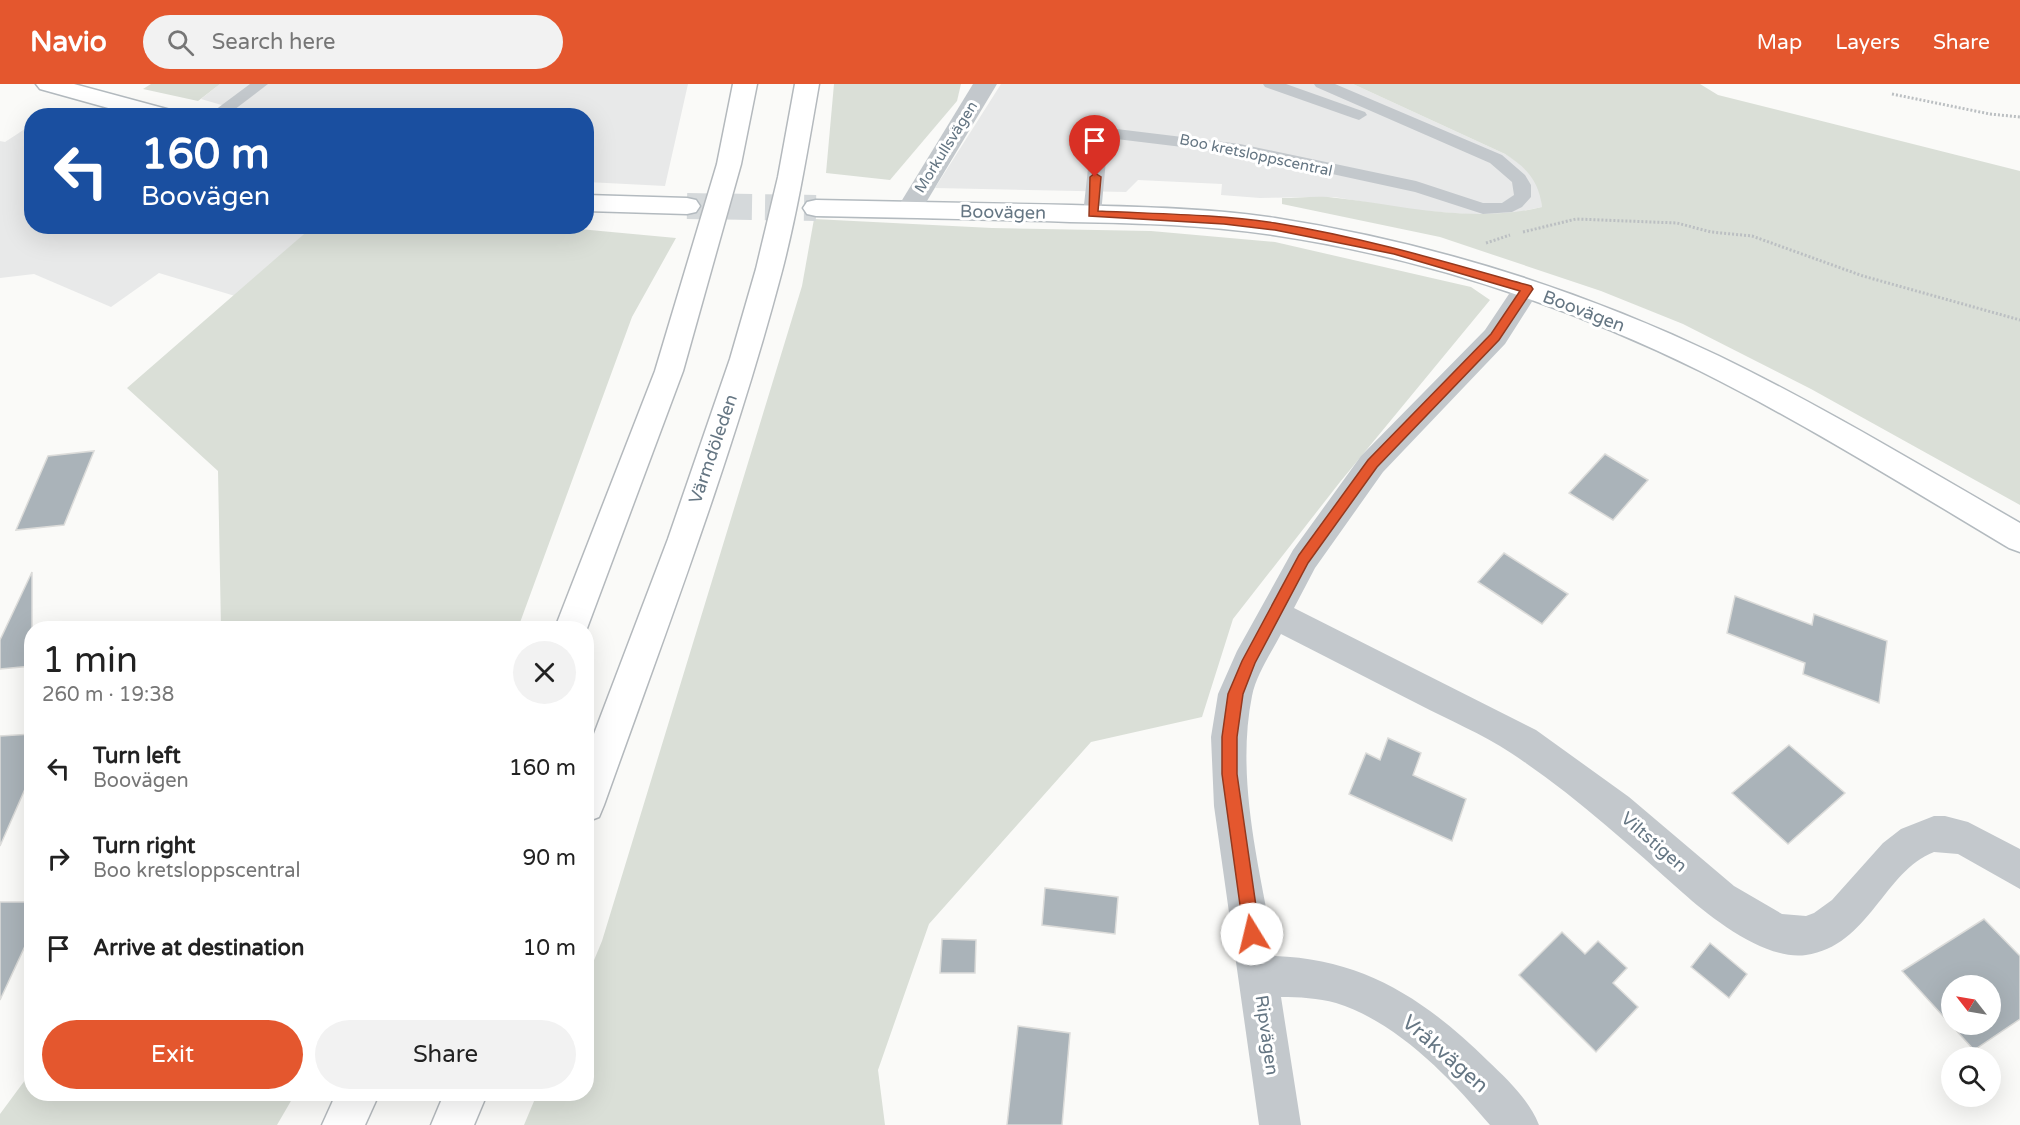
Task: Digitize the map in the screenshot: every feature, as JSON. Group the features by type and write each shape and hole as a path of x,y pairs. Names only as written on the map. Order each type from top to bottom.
{"main road":[{"path":"48,84 136,108"},
{"path":"574,621 669,371 729,164 746,84"},
{"name":"Värmdöleden","path":"594,783 726,415 772,262 800,133 807,84"},
{"path":"594,202 687,206"},
{"name":"Boovägen","path":"816,208 1092,214 1224,220 1275,227 1395,250 1527,289 1613,321 1708,363 1810,416 2020,539"},
{"path":"343,1125 355,1101"},
{"path":"452,1125 463,1101"}],"street":[{"name":"Morkullsvägen","path":"909,210 985,84"},
{"name":"Ripvägen","path":"1280,1125 1232,806 1229,737 1235,694 1304,559 1372,464 1495,337 1527,289"},
{"name":"Viltstigen","path":"1274,614 1510,733 1626,817 1731,906 1760,926 1785,935 1809,935 1832,927 1898,856 1917,840 1934,834 1957,837 2020,871"},
{"name":"Vråkvägen","path":"1258,976 1336,983 1397,1012 1438,1044 1498,1101 1518,1125"}],"lane":[{"path":"226,108 260,84"},
{"path":"1271,84 1360,115 1494,171 1504,190 1489,208"},
{"name":"Boo kretsloppscentral","path":"1092,214 1100,132 1165,137 1240,149 1420,188 1469,206 1489,208 1514,205 1522,197 1524,189 1514,172 1496,159 1322,84"}],"path":[{"path":"1892,94 1990,114 2020,117"},
{"path":"1476,247 1576,219 1677,223 1712,232 1752,236 1863,276 2020,320"}],"shaded area":[{"path":"151,84 220,84 198,101 143,89"},
{"path":"220,84 688,84 665,186 594,182 594,108 232,108 201,99"},
{"path":"834,84 961,84 957,101 890,180 826,173"},
{"path":"1001,84 1353,84 1505,154 1525,166 1540,189 1542,207 1514,213 1479,215 1413,210 1334,197 1260,198 1221,195 1222,184 1138,180 1126,192 935,188"},
{"path":"1353,84 1700,84 1718,95 2020,171 2020,505 1811,389 1683,324 1601,291 1440,237 1282,204 1282,198 1323,197 1465,214 1516,212 1542,207 1535,182 1519,164 1505,154"},
{"path":"24,130 24,234 304,234 235,296 159,273 111,307 34,274 0,278 0,141 5,142"},
{"path":"814,219 992,228 1151,231 1275,242 1471,287 1490,300 1340,482 1233,619 1202,717 1091,742 929,924 878,1070 885,1125 524,1125 534,1101 594,1101 594,960 602,941 802,286"},
{"path":"594,230 676,238 632,317 521,621 221,621 218,471 127,388 304,234 594,234"},
{"path":"24,1081 24,1101 291,1101 277,1125 0,1125 0,1114"}],"building":[{"path":"94,451 64,525 16,530 48,456"},
{"path":"1605,454 1648,480 1613,520 1569,493"},
{"path":"1504,553 1568,594 1542,624 1478,582"},
{"path":"32,572 32,621 24,621 24,667 0,669 0,640"},
{"path":"1735,596 1812,625 1814,614 1887,641 1879,703 1803,674 1805,663 1727,633"},
{"path":"24,734 24,791 0,846 0,736"},
{"path":"1388,738 1421,753 1413,775 1466,799 1452,841 1349,794 1366,753 1380,760"},
{"path":"1789,745 1845,793 1788,844 1732,793"},
{"path":"1045,888 1118,897 1115,934 1042,925"},
{"path":"0,902 24,902 24,948 0,1000"},
{"path":"1984,919 2020,956 2020,1019 2001,1032 2001,975 1941,975 1941,1014 1902,971"},
{"path":"1562,932 1585,954 1598,941 1627,968 1613,983 1638,1007 1596,1052 1519,975"},
{"path":"942,939 976,940 975,973 940,973"},
{"path":"1710,943 1747,974 1729,998 1691,967"},
{"path":"1018,1026 1070,1033 1062,1125 1007,1125"},
{"path":"1960,1035 1996,1035 1978,1047 1971,1047"}],"tunnel":[{"path":"687,206 816,208"}],"route":[{"path":"1095,177 1092,214 1224,220 1335,237 1395,250 1527,289 1495,337 1372,464 1304,559 1249,661 1235,694 1229,737 1232,806 1252,934"}]}
